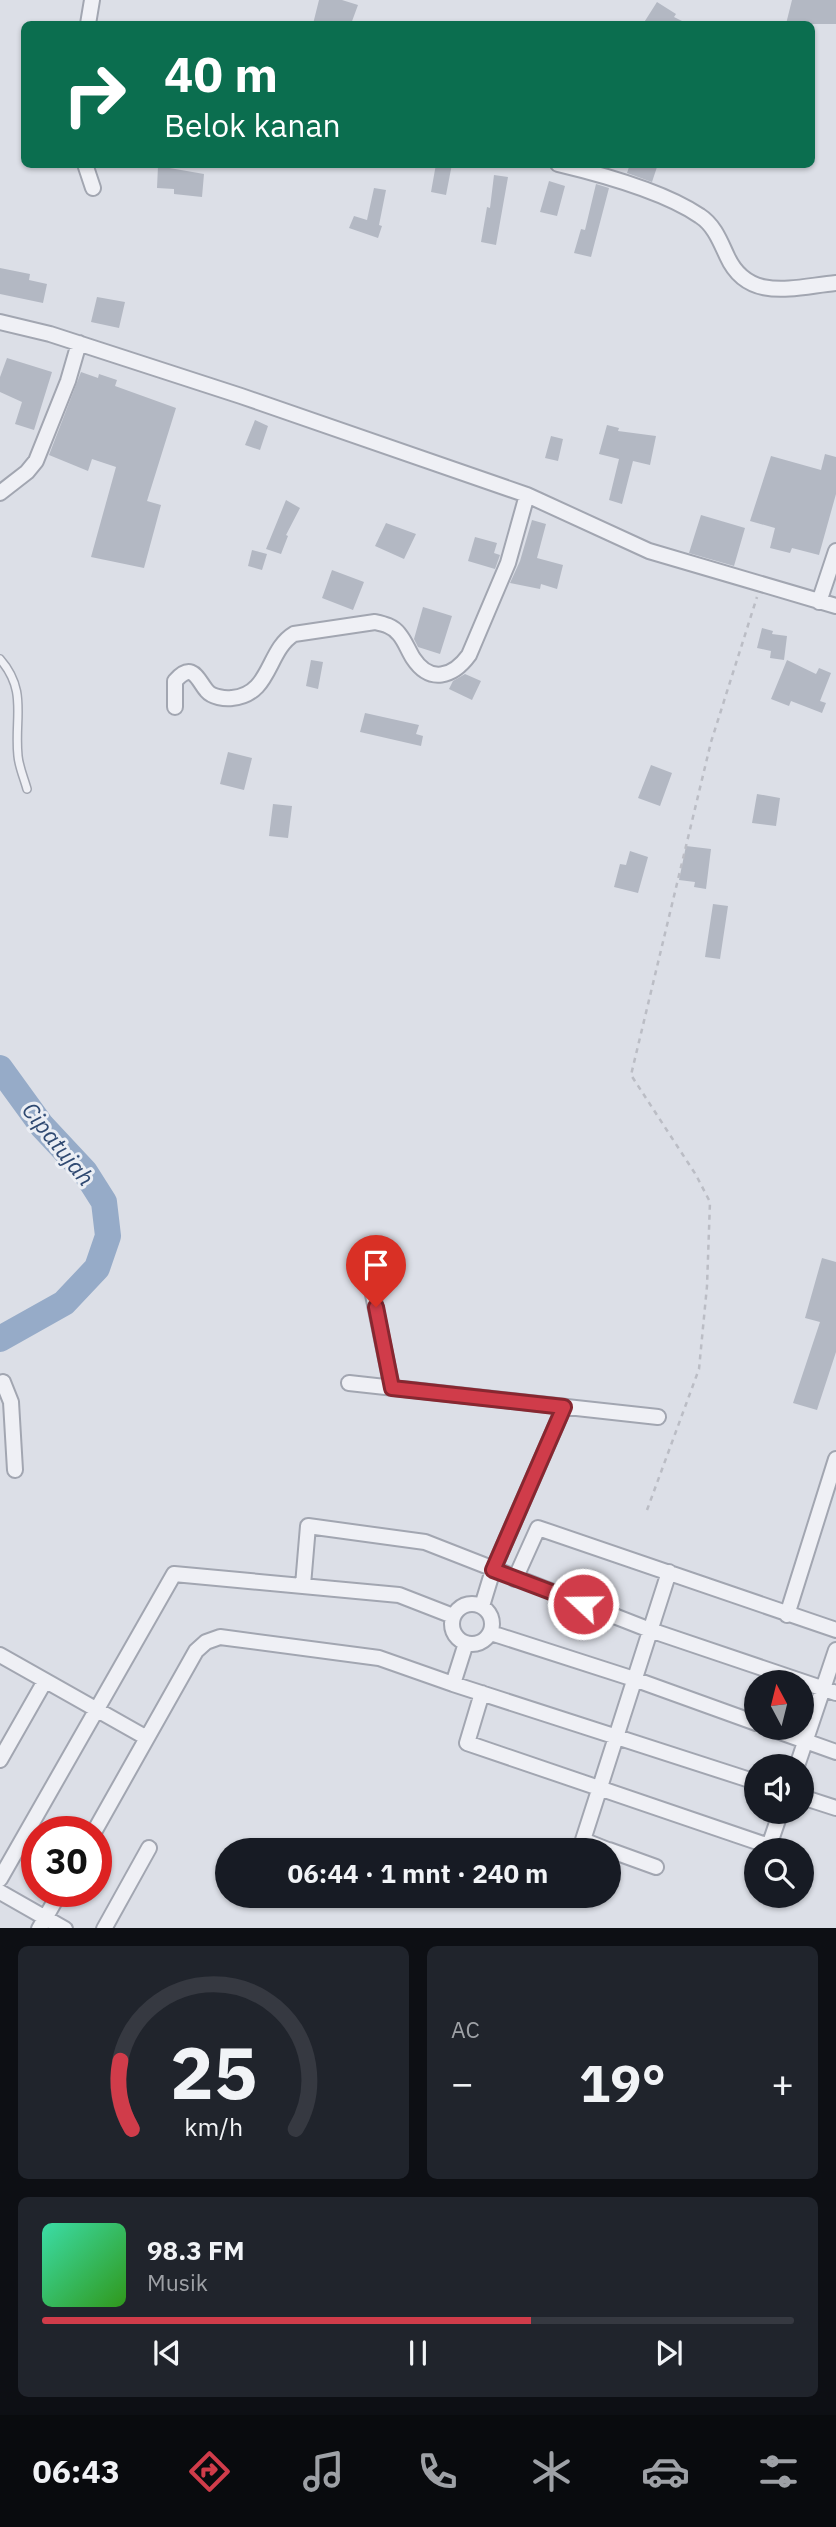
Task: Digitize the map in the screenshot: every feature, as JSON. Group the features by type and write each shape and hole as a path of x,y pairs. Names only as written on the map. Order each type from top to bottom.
{"street":[{"path":"88,21 92,0"},
{"path":"86,168 93,188"},
{"path":"574,168 675,202 702,217 718,237 738,275 759,288 836,283"},
{"path":"0,322 79,343 241,396 527,495 649,551 836,606"},
{"path":"0,493 27,472 36,461 68,381 79,343"},
{"path":"175,707 175,681 183,674 191,673 199,677 212,695 232,698 243,696 259,686 268,674 285,639 294,634 363,623 386,624 398,632 421,668 433,676 449,675 461,667 470,655 508,563 527,495"},
{"path":"819,602 836,551"},
{"path":"370,1280 392,1388"},
{"path":"0,1384 3,1382 11,1402 15,1470"},
{"path":"349,1383 658,1417"},
{"path":"482,1605 493,1570 564,1407"},
{"path":"787,1615 836,1459"},
{"path":"303,1585 308,1526 425,1542 650,1630 830,1691"},
{"path":"515,1578 537,1528 836,1630"},
{"path":"584,1838 669,1572"},
{"path":"0,1879 174,1574 399,1595 453,1616"},
{"path":"463,1605 482,1605 491,1614 491,1633 482,1642 466,1643 454,1633 453,1616 463,1605"},
{"path":"491,1633 634,1679 744,1719"},
{"path":"103,1816 196,1651 206,1642 220,1637 379,1658 744,1778"},
{"path":"453,1684 466,1643"},
{"path":"801,1754 830,1691 836,1650"},
{"path":"0,1655 147,1738"},
{"path":"0,1760 45,1681"},
{"path":"482,1693 467,1743 769,1846 777,1824"},
{"path":"805,1741 836,1752"},
{"path":"814,1801 836,1808"},
{"path":"103,1928 149,1848"},
{"path":"621,1854 656,1867"},
{"path":"0,1892 42,1923 65,1928"},
{"path":"42,1923 51,1907"}],"lane":[{"path":"0,659 13,674 18,697 18,756 27,789"}],"path":[{"path":"647,1510 699,1369 707,1286 710,1202 696,1175 631,1075 711,743 761,586"}],"building":[{"path":"319,0 342,0 358,5 352,21 314,21"},
{"path":"792,0 836,0 836,24 787,21"},
{"path":"657,2 682,21 645,21"},
{"path":"158,168 204,174 202,197 174,194 174,189 157,188"},
{"path":"435,168 451,168 446,195 431,192"},
{"path":"629,168 657,168 652,182 627,173"},
{"path":"494,175 508,177 496,245 481,242 487,207 490,208"},
{"path":"549,181 565,186 557,216 540,212"},
{"path":"596,184 609,188 591,257 574,253 581,229 585,230"},
{"path":"374,188 386,190 378,238 349,228 354,216 367,220"},
{"path":"0,268 30,274 29,280 47,284 43,303 0,294"},
{"path":"97,297 125,302 119,328 91,322"},
{"path":"7,358 52,372 34,430 15,424 22,402 0,392 0,377"},
{"path":"81,372 98,378 99,374 117,380 115,386 176,408 147,501 161,505 144,568 91,557 116,467 92,459 88,471 49,455"},
{"path":"255,420 268,426 260,450 245,445"},
{"path":"607,425 619,428 618,431 656,436 650,465 633,461 622,504 609,500 619,459 599,454"},
{"path":"551,436 563,439 558,461 545,458"},
{"path":"825,454 836,457 836,494 819,555 792,548 790,553 770,548 775,528 750,521 771,456 821,470"},
{"path":"286,500 300,508 286,535 288,536 281,554 266,549"},
{"path":"701,515 745,528 734,566 689,553"},
{"path":"532,520 546,524 537,558 563,565 557,589 541,584 540,589 510,583 520,561"},
{"path":"386,523 416,534 404,559 375,546"},
{"path":"475,537 497,543 494,553 500,555 495,569 468,561"},
{"path":"252,550 267,554 262,570 248,566"},
{"path":"332,570 364,582 353,610 322,598"},
{"path":"423,607 452,616 440,654 418,647 414,639"},
{"path":"762,628 773,631 772,634 787,636 784,660 770,658 771,651 757,648"},
{"path":"311,660 323,662 318,689 306,686"},
{"path":"787,660 816,674 819,668 831,673 820,701 826,703 822,713 791,701 789,706 771,699"},
{"path":"465,674 481,681 472,700 449,689 453,681"},
{"path":"365,713 419,725 416,734 423,736 421,746 360,732"},
{"path":"228,752 252,758 244,790 220,784"},
{"path":"651,765 672,773 660,806 638,798"},
{"path":"757,794 780,798 776,826 752,823"},
{"path":"273,804 292,806 288,838 269,836"},
{"path":"686,846 711,849 706,889 694,887 695,882 679,880"},
{"path":"630,851 648,857 638,893 614,887 620,864 626,865"},
{"path":"713,904 728,906 720,959 705,957"},
{"path":"822,1258 836,1262 836,1352 817,1410 793,1403 820,1322 805,1318"}],"waterway":[{"name":"Cipatujah","path":"0,1068 42,1126 85,1172 104,1202 108,1236 97,1268 64,1303 0,1339"}],"route":[{"path":"376,1307 392,1388 564,1407 493,1570 583,1604"}]}
